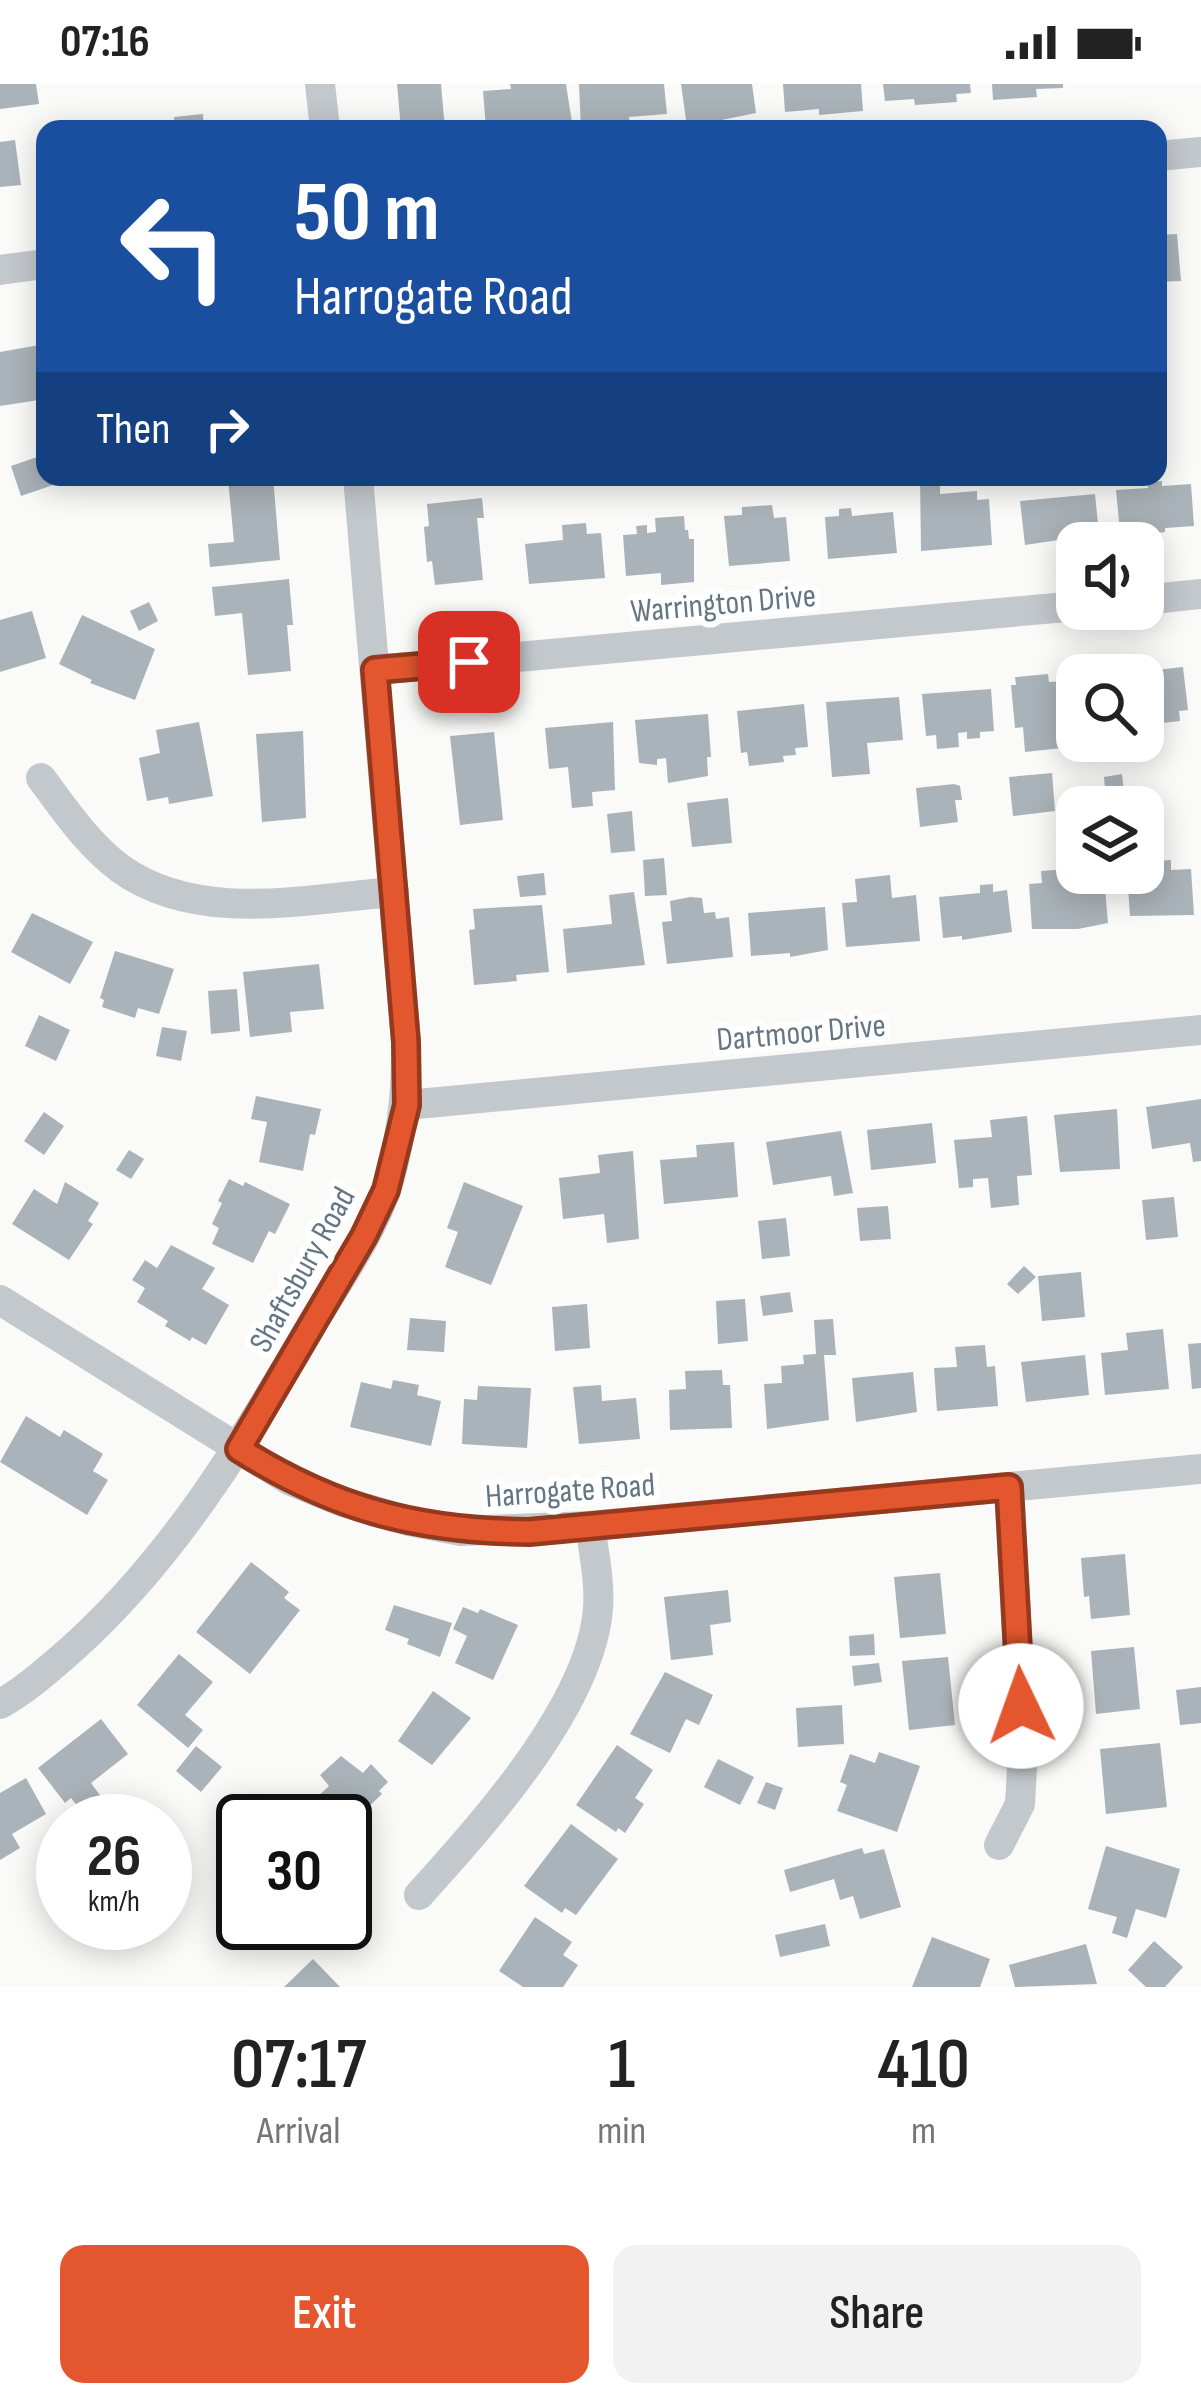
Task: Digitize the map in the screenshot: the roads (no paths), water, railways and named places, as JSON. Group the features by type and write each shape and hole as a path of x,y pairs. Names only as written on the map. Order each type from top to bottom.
{"street":[{"path":"320,84 324,120"},
{"path":"1167,155 1201,152"},
{"path":"0,270 36,265"},
{"name":"Shaftsbury Road","path":"0,1704 123,1603 172,1545 239,1449 386,1190 407,1105 359,486"},
{"path":"1164,598 1201,594"},
{"name":"Warrington Drive","path":"375,670 1056,608"},
{"path":"41,778 88,841 123,871 165,892 212,903 394,892"},
{"name":"Dartmoor Drive","path":"407,1105 1201,1030"},
{"name":"Harrogate Road","path":"0,1300 289,1480 409,1521 461,1531 590,1526 1201,1469"},
{"path":"999,1845 1020,1804 1023,1750 1009,1487"},
{"path":"419,1895 522,1768 566,1703 590,1653 598,1608 590,1526"}]}
